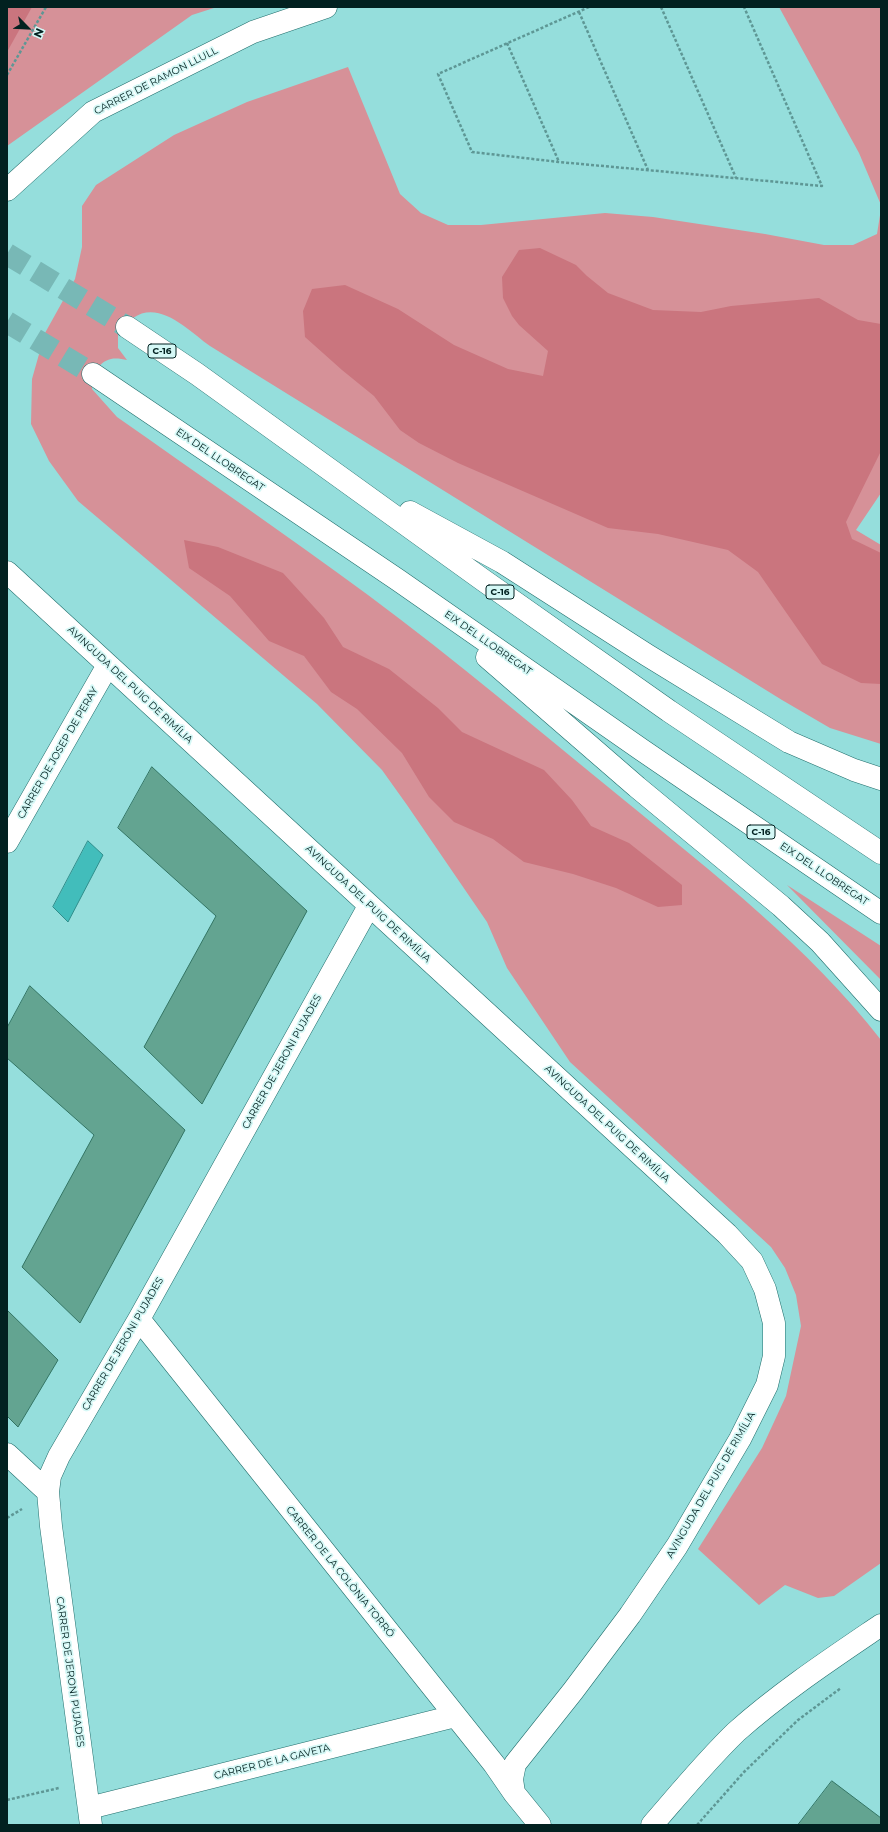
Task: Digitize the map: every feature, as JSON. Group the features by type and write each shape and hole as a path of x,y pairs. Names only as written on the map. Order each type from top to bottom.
{"main road":[{"name":"CARRER DE RAMON LLULL","path":"7,190 93,112 253,32 326,7"},
{"name":"C-16","path":"127,327 197,374 669,711 881,853"},
{"name":"EIX DEL LLOBREGAT","path":"93,374 398,580 642,750 881,913"},
{"path":"333,471 502,562 654,660 789,742 854,770 881,779"},
{"name":"AVINGUDA DEL PUIG DE RIMÍLIA","path":"7,572 727,1234 752,1261 764,1289 774,1323 774,1356 767,1385 740,1439 677,1546 630,1615 573,1691 515,1764 512,1779 514,1793"},
{"path":"398,580 637,787 781,906 820,942 881,1010"},
{"name":"CARRER DE JOSEP DE PERAY","path":"7,842 108,664"},
{"name":"CARRER DE JERONI PUJADES","path":"90,1817 51,1526 48,1492 50,1476 59,1456 138,1319 369,906"},
{"name":"CARRER DE LA COLÒNIA TORRÓ","path":"138,1319 494,1764 514,1793 540,1825"},
{"path":"7,1454 48,1492"},
{"path":"652,1825 711,1758 762,1710 804,1677 881,1625"},
{"name":"CARRER DE LA GAVETA","path":"90,1817 455,1716"}],"path":[{"path":"7,75 46,7"},
{"path":"589,7 438,74 472,152 560,162 822,186 744,7"},
{"path":"661,7 736,178"},
{"path":"579,12 648,170"},
{"path":"507,43 560,162"},
{"path":"697,1825 744,1772 798,1720 843,1687"},
{"path":"7,1800 85,1781"}],"shaded area":[{"path":"7,7 217,7 192,15 7,146"},
{"path":"7,7 32,7 7,52"},
{"path":"779,7 881,7 881,205 859,153"},
{"path":"348,67 400,194 421,213 448,225 481,225 605,213 653,217 765,234 824,245 853,245 877,234 881,209 881,493 856,530 881,545 881,744 830,728 782,700 210,346 184,326 164,315 154,312 143,313 127,323 118,333 118,348 127,360 113,359 102,363 93,380 92,389 117,417 337,572 401,620 497,696 726,884 792,943 823,974 853,1006 881,1040 881,1563 834,1596 818,1598 785,1585 759,1605 698,1549 762,1448 786,1396 801,1326 796,1295 785,1268 771,1247 570,1062 507,968 487,922 382,770 317,704 78,501 49,461 31,424 32,379 45,333 75,279 82,247 82,206 96,185 174,135 247,102"},
{"path":"540,248 576,265 608,293 653,310 701,312 731,306 819,298 858,320 881,324 881,451 846,522 852,539 881,553 881,684 861,683 822,664 758,572 728,550 658,534 608,528 458,463 419,443 400,430 374,396 305,337 303,311 312,289 345,285 398,309 454,345 508,369 543,376 548,351 519,325 512,316 503,298 502,277 519,250"},
{"path":"184,540 218,547 283,573 324,618 343,647 389,669 438,708 462,732 544,770 572,800 591,826 629,843 682,885 682,905 658,907 616,888 573,874 524,862 493,839 454,822 429,797 402,753 357,709 331,692 304,656 269,641 230,596 189,568"},
{"path":"787,885 881,946 881,980"}],"water":[{"path":"88,841 103,855 68,922 53,907"}],"building":[{"path":"152,767 307,911 202,1104 144,1047 216,916 118,828"},
{"path":"30,986 185,1130 80,1323 22,1267 94,1135 7,1058 7,1028"},
{"path":"7,1310 58,1360 18,1427 7,1416"},
{"path":"832,1781 881,1818 881,1825 798,1825"}],"tunnel":[{"path":"7,254 127,327"},
{"path":"7,322 93,374"}]}
